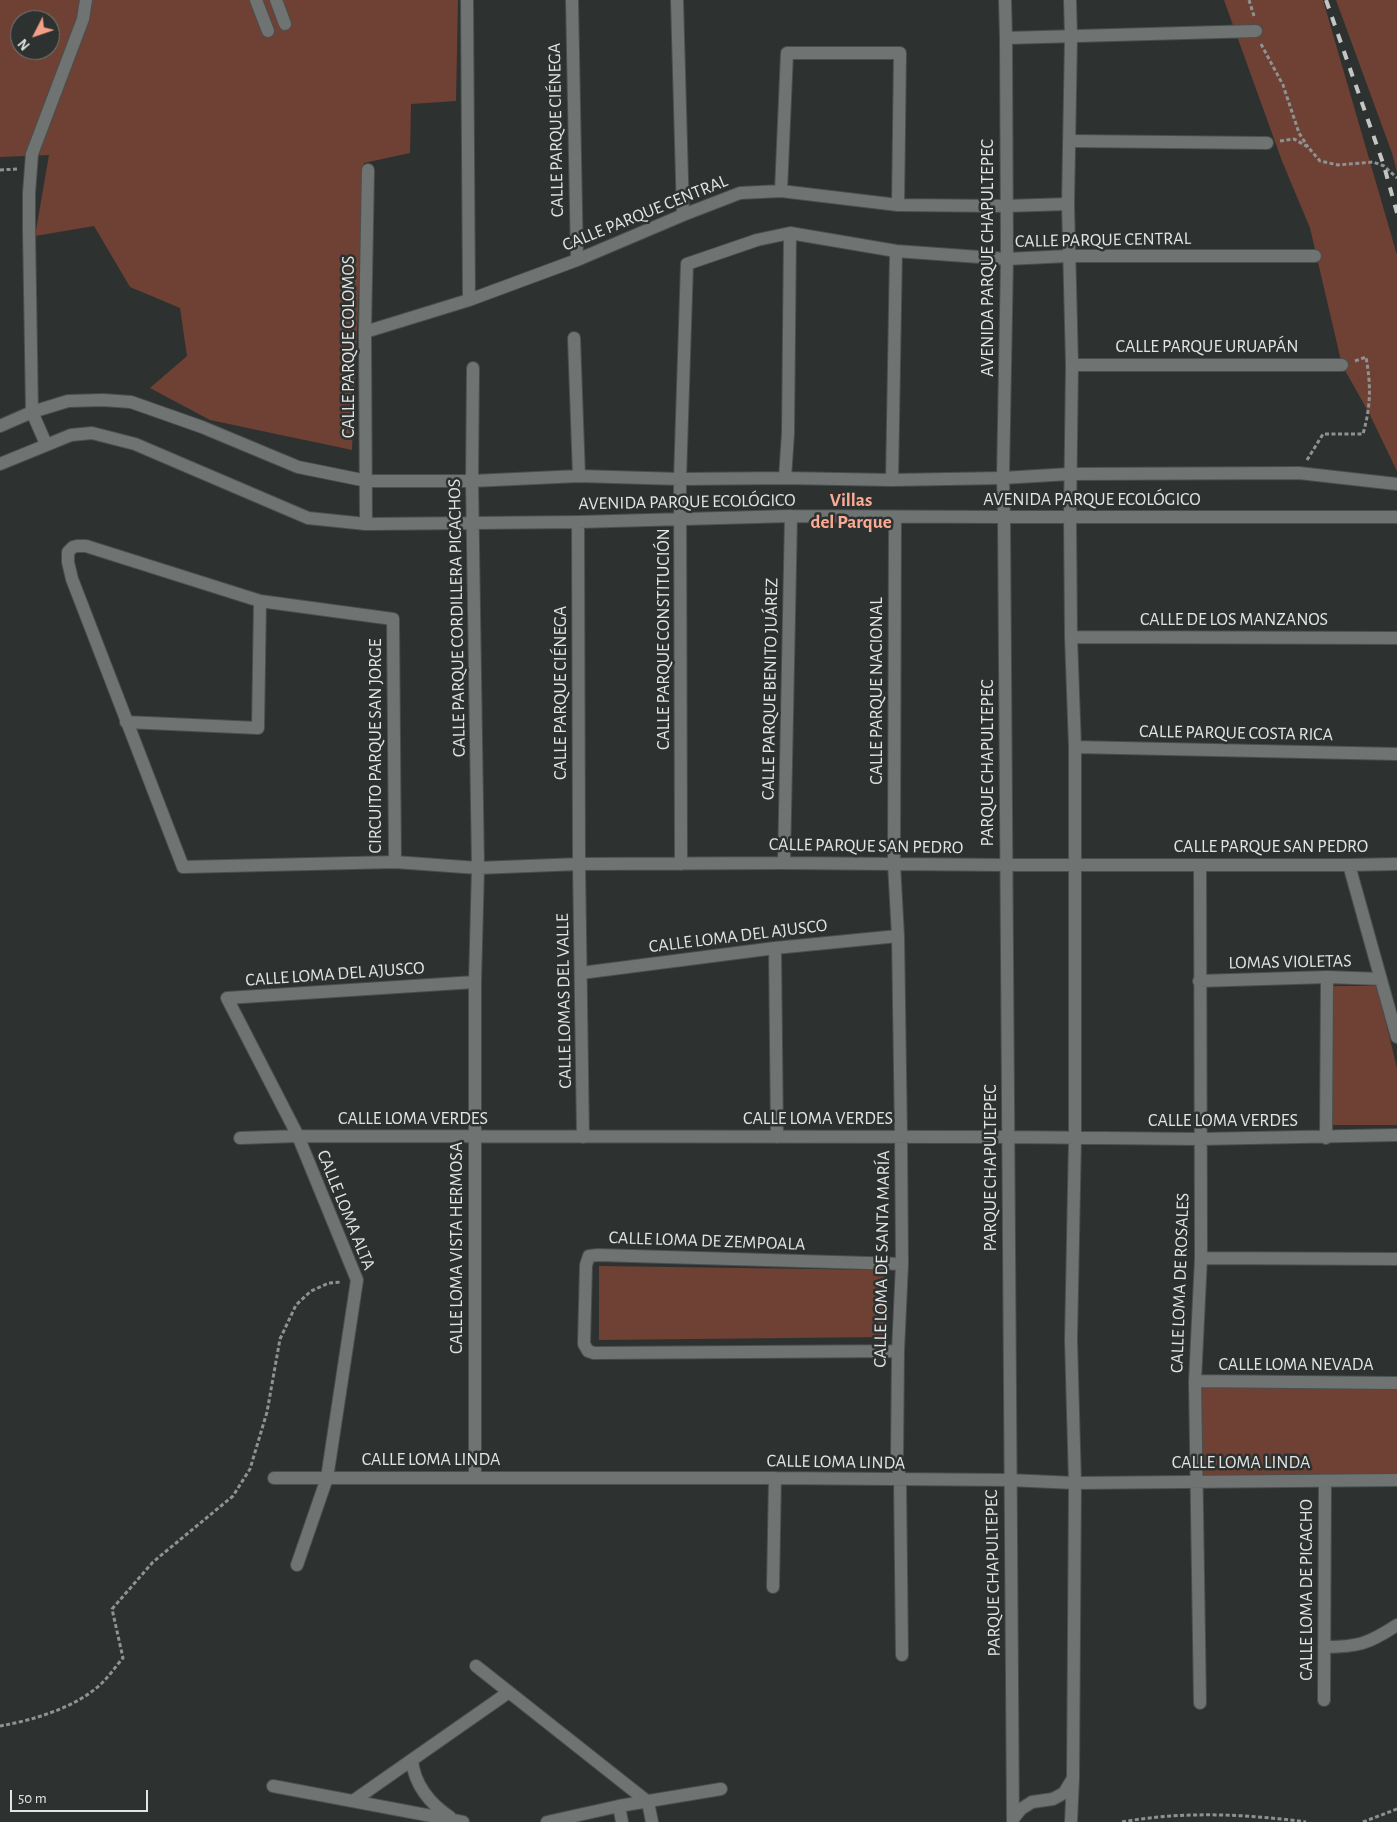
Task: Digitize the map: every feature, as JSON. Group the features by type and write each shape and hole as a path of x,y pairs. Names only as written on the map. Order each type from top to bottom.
{"street":[{"path":"46,444 32,412 29,220 32,154 83,19 86,0"},
{"path":"256,0 268,31"},
{"path":"276,0 285,24"},
{"path":"467,0 468,300"},
{"name":"CALLE PARQUE CIÉNEGA","path":"572,0 576,260"},
{"path":"678,0 683,215"},
{"name":"AVENIDA PARQUE CHAPULTEPEC","path":"1004,517 1006,259 1005,0"},
{"path":"1070,0 1068,256 1072,365 1069,474 1075,864 1075,1138 1071,1340 1076,1483 1071,1822"},
{"path":"1006,38 1256,31"},
{"path":"781,191 787,53 900,53 898,205"},
{"path":"1070,141 1267,144"},
{"name":"CALLE PARQUE COLOMOS","path":"366,524 368,170"},
{"name":"CALLE PARQUE CENTRAL","path":"366,332 468,300 576,260 740,193 781,191 898,205 1005,206 1068,204"},
{"path":"785,478 788,433 790,233"},
{"name":"CALLE PARQUE CENTRAL","path":"687,264 757,240 790,233 896,251 1006,259 1068,256 1315,256"},
{"path":"892,480 896,251"},
{"name":"CALLE PARQUE CONSTITUCIÓN","path":"681,864 682,518 680,479 687,264"},
{"path":"574,338 579,476"},
{"name":"CALLE PARQUE URUAPÁN","path":"1072,365 1342,365"},
{"name":"CALLE PARQUE CORDILLERA PICACHOS","path":"473,368 472,481 478,868"},
{"name":"AVENIDA PARQUE ECOLÓGICO","path":"0,426 32,412 68,401 103,400 131,402 202,427 298,467 367,481 472,481 579,476 680,479 892,480 1003,478 1069,474 1299,473 1397,484"},
{"name":"AVENIDA PARQUE ECOLÓGICO","path":"0,464 71,435 92,433 135,444 308,518 366,524 578,522 791,516 895,518 1070,516 1397,517"},
{"name":"CALLE PARQUE BENITO JUÁREZ","path":"784,862 791,516"},
{"name":"PARQUE CHAPULTEPEC","path":"1004,517 1013,1821"},
{"name":"CALLE PARQUE NACIONAL","path":"894,864 895,518"},
{"name":"CALLE PARQUE CIÉNEGA","path":"578,522 579,864"},
{"name":"CIRCUITO PARQUE SAN JORGE","path":"77,546 86,546 260,601 393,619 395,862 184,867 126,722 72,579 68,562 70,549 77,546"},
{"path":"126,722 258,728 260,601"},
{"name":"CALLE DE LOS MANZANOS","path":"1071,637 1397,638"},
{"name":"CALLE PARQUE COSTA RICA","path":"1074,747 1397,754"},
{"name":"CALLE PARQUE SAN PEDRO","path":"395,862 478,868 579,864 784,862 1006,865 1397,864"},
{"name":"CALLE LOMAS DEL VALLE","path":"579,864 583,1137"},
{"name":"CALLE LOMA DE SANTA MARÍA","path":"894,864 898,936 902,1137 902,1264 898,1351 897,1458 900,1480 902,1655"},
{"name":"CALLE LOMA DE ROSALES","path":"1200,865 1201,1258 1195,1382 1200,1703"},
{"path":"1349,865 1397,1037"},
{"name":"CALLE LOMA VISTA HERMOSA","path":"475,1478 475,982 478,868"},
{"name":"CALLE LOMA DEL AJUSCO","path":"581,973 775,948 898,936"},
{"path":"775,948 777,1137"},
{"path":"1326,1138 1327,976"},
{"name":"LOMAS VIOLETAS","path":"1200,981 1327,976 1381,979"},
{"name":"CALLE LOMA DEL AJUSCO","path":"227,998 475,982"},
{"name":"CALLE LOMA ALTA","path":"227,998 298,1136 357,1280 327,1478 297,1565"},
{"name":"CALLE LOMA VERDES","path":"240,1138 298,1136 1200,1139 1326,1138 1397,1135"},
{"name":"CALLE LOMA DE ZEMPOALA","path":"898,1351 594,1353 588,1351 584,1344 586,1265 588,1256 598,1255 902,1264"},
{"path":"1201,1258 1397,1258"},
{"name":"CALLE LOMA NEVADA","path":"1195,1382 1397,1383"},
{"name":"CALLE LOMA LINDA","path":"274,1478 776,1478 1010,1480 1076,1483 1397,1480"},
{"path":"773,1588 776,1478"},
{"name":"CALLE LOMA DE PICACHO","path":"1324,1700 1325,1481"},
{"path":"1324,1647 1352,1646 1375,1639 1397,1625"},
{"path":"476,1666 648,1802 652,1822"},
{"path":"353,1800 509,1692"},
{"path":"412,1760 413,1774 435,1807 458,1821"},
{"name":"PARQUE CHAPULTEPEC","path":"1013,1821 1021,1809 1032,1802 1053,1799 1064,1793 1073,1778"},
{"path":"273,1786 458,1821"},
{"path":"547,1822 619,1806 721,1789"},
{"path":"619,1806 622,1822"}],"path":[{"path":"1249,0 1256,31 1265,53 1278,74 1288,96 1299,132 1308,148 1320,161 1338,165 1373,162 1384,166 1397,178"},
{"path":"1267,144 1294,139 1308,148"},
{"path":"1299,473 1323,434 1363,434 1370,402 1370,379 1366,357 1342,365"},
{"path":"0,1726 18,1723 71,1705 102,1683 122,1658 112,1609 153,1562 233,1496 250,1469 267,1412 280,1339 296,1305 311,1291 328,1283 357,1280"},
{"path":"1363,1822 1397,1809"},
{"path":"1122,1822 1198,1815 1270,1817 1306,1822"}],"shaded area":[{"path":"0,0 458,0 456,101 411,104 410,153 364,163 352,450 210,420 150,388 187,356 180,308 130,287 94,226 35,236 49,155 0,157"},
{"path":"1224,0 1323,0 1397,255 1397,471 1369,413 1342,365 1310,228 1282,161"},
{"path":"1336,0 1397,0 1397,172 1392,153"},
{"path":"1332,986 1377,986 1397,1068 1397,1125 1331,1125"},
{"path":"599,1266 884,1270 885,1337 599,1340"},
{"path":"1200,1383 1397,1384 1397,1478 1199,1479"}],"railway":[{"path":"1326,0 1384,166 1397,213"}],"district":[{"name":"Villas del Parque","path":"851,511"}]}
